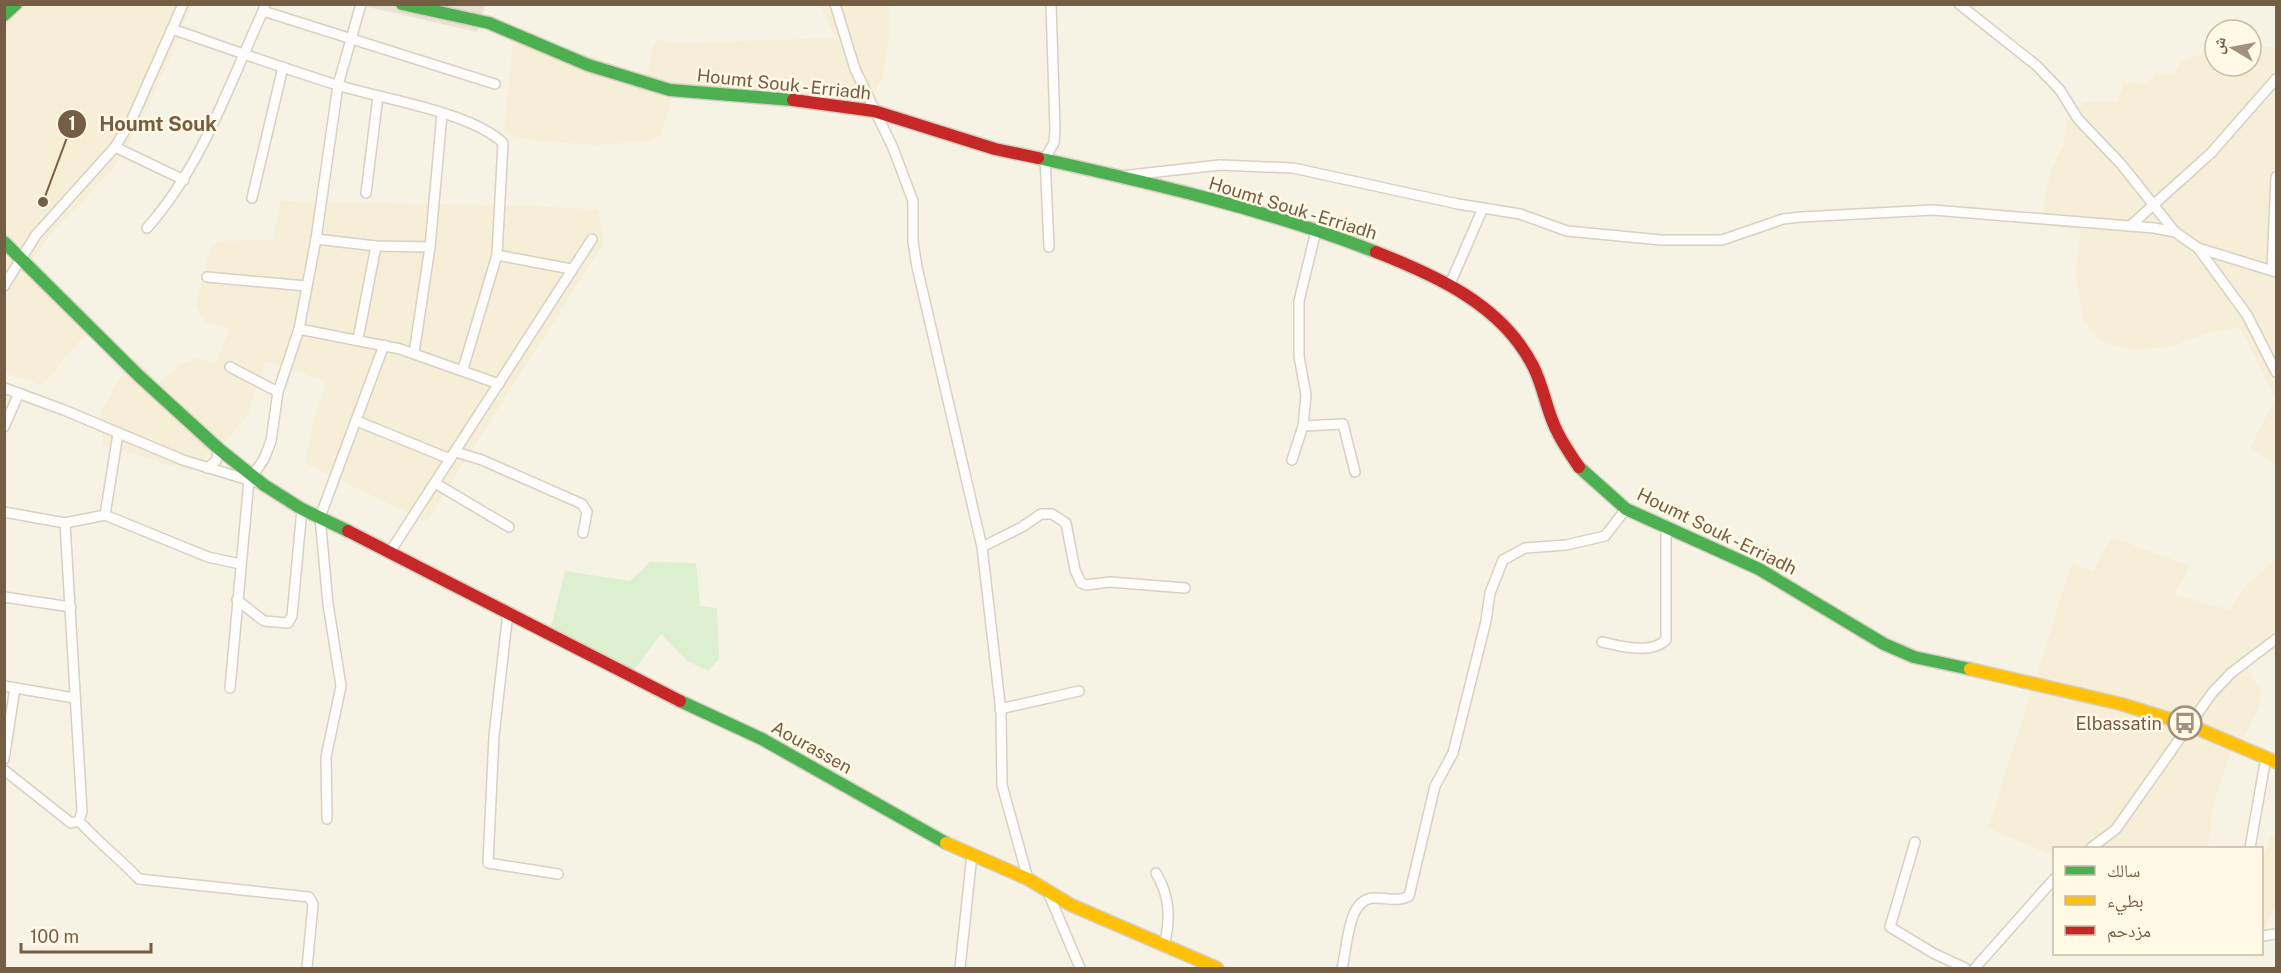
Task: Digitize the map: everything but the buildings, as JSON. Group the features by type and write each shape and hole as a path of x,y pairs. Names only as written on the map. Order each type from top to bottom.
{"street":[{"path":"4,15 16,4"},
{"path":"4,286 51,216 115,147 132,119 183,4"},
{"path":"230,688 240,564 251,477 264,459 271,441 278,392 299,329 316,239 338,85 361,4"},
{"name":"Houmt Souk - Erriadh","path":"402,4 489,23 588,65 670,90 776,98 874,111 995,149 1045,158 1119,176 1316,231 1391,258 1449,284 1483,306 1515,336 1534,367 1555,427 1564,444 1582,472 1626,509 1759,569 1884,644 1914,657 2062,688 2189,725 2271,760"},
{"path":"835,4 855,69 893,148 913,201 913,242 917,267 982,547 1000,709 1002,785 1028,879"},
{"path":"1048,247 1045,158 1054,143 1051,4"},
{"path":"1959,4 2037,66 2060,90 2078,119 2121,164 2175,232 2198,248 2274,271 2277,177"},
{"path":"147,228 184,180 200,150 264,8 351,40 495,84"},
{"path":"172,29 338,85 442,114 491,132 503,143 497,255 463,369"},
{"path":"252,198 283,67"},
{"path":"2130,226 2211,153 2277,80"},
{"path":"366,192 378,96"},
{"path":"414,353 430,247 442,114"},
{"path":"115,147 184,180"},
{"path":"1119,176 1220,165 1293,168 1520,214 1567,231 1706,241 1722,240 1783,219 1801,216 1933,210 2130,226 2175,232"},
{"path":"1449,284 1483,208"},
{"path":"1292,460 1303,426 1306,394 1299,356 1299,301 1316,231"},
{"path":"316,239 376,246 430,247"},
{"path":"390,552 538,327 571,268 592,239"},
{"name":"Aourassen","path":"4,242 139,376 219,449 251,477 302,509 508,612 638,681 762,739 926,832 1028,879 1071,905 1217,969"},
{"path":"358,339 376,246"},
{"path":"2198,248 2247,315 2276,368"},
{"path":"497,255 571,268"},
{"path":"207,277 306,286"},
{"path":"299,329 358,339 414,353 499,384"},
{"path":"327,819 326,757 341,686 328,604 320,517 384,345"},
{"path":"230,367 278,392"},
{"path":"4,388 207,468 251,477"},
{"path":"4,427 19,393"},
{"path":"357,422 453,455 482,460 582,504 587,512 583,533"},
{"path":"1303,426 1343,424 1355,472"},
{"path":"105,515 118,434"},
{"path":"207,468 216,461 219,449"},
{"path":"435,483 510,527"},
{"path":"237,600 264,621 288,623 292,616 302,509"},
{"path":"1342,969 1349,943 1351,918 1358,905 1372,897 1397,899 1409,896 1435,786 1453,753 1486,621 1490,593 1503,560 1525,548 1566,545 1605,536 1626,509"},
{"path":"4,512 65,523 105,515 208,557 240,564"},
{"path":"982,547 1046,513 1066,523 1075,570 1081,582 1086,585 1110,582 1185,588"},
{"path":"65,523 82,810 79,821"},
{"path":"1602,642 1631,648 1659,646 1666,640 1666,529"},
{"path":"4,597 71,607"},
{"path":"508,612 494,736 488,863 558,874"},
{"path":"2094,847 2116,829 2222,682 2277,639"},
{"path":"4,686 74,698"},
{"path":"4,759 15,688"},
{"path":"1000,709 1079,691"},
{"path":"2250,847 2271,760"},
{"path":"4,770 71,823 79,821"},
{"path":"79,821 102,845 117,854 139,879 309,897 313,904 307,969"},
{"path":"1915,842 1890,927 1933,954 1965,969"},
{"path":"960,969 972,854"},
{"path":"1156,873 1166,891 1168,907 1169,928 1164,945"},
{"path":"1975,969 2053,881"},
{"path":"1047,890 1080,969"}],"shaded area":[{"path":"5,5 192,5 151,101 126,149 111,171 52,233 32,261 96,322 42,385 5,373"},
{"path":"359,5 485,5 477,32"},
{"path":"820,5 889,5 890,34 882,79 860,116 760,102 672,98 660,136 650,141 595,145 538,141 511,136 504,129 513,45 522,27 554,44 642,74 649,69 652,48 657,40 675,43 836,38"},
{"path":"2263,47 2276,47 2276,465 2250,448 2275,399 2240,327 2212,332 2169,347 2130,350 2100,341 2083,319 2075,273 2081,230 2040,226 2051,169 2064,144 2067,113 2084,102 2118,102 2124,82 2147,84 2156,73 2174,74 2183,61 2203,53 2203,78 2263,78"},
{"path":"280,201 535,206 598,210 604,243 426,522 305,463 313,421 326,381 265,361 248,414 228,439 189,471 103,445 100,412 133,357 160,382 181,364 198,358 216,364 229,329 207,323 200,315 196,305 210,250 217,241 273,240"},
{"path":"2111,537 2190,566 2174,595 2230,610 2243,589 2276,558 2276,658 2269,651 2246,669 2261,690 2259,707 2243,739 2231,751 2212,810 2208,847 2053,847 2053,856 1988,828 2072,563 2093,571"},
{"path":"2271,836 2276,838 2276,903 2263,934 2263,857"}],"green space":[{"path":"650,562 696,563 700,606 717,608 719,659 708,671 687,661 661,634 634,670 551,627 565,571 630,581"}],"traffic: fast":[{"path":"4,15 16,4"},
{"path":"402,4 489,23 588,65 670,90 793,100"},
{"path":"1038,158 1252,210 1376,252"},
{"path":"4,242 139,376 219,449 264,485 302,509 348,531"},
{"path":"1579,467 1626,509 1759,569 1884,644 1914,657 1970,669"},
{"path":"680,701 762,739 946,843"}],"traffic: slow":[{"path":"1970,669 2121,704 2189,725 2276,762"},
{"path":"946,843 1028,879 1071,905 1217,968"}],"traffic: jam":[{"path":"793,100 874,111 995,149 1038,158"},
{"path":"1376,252 1422,271 1466,295 1504,326 1520,345 1533,366 1555,427 1579,467"},
{"path":"348,531 680,701"}],"place":[{"name":"Houmt Souk","path":"43,202"},
{"name":"Elbassatin","path":"2185,723"}]}
